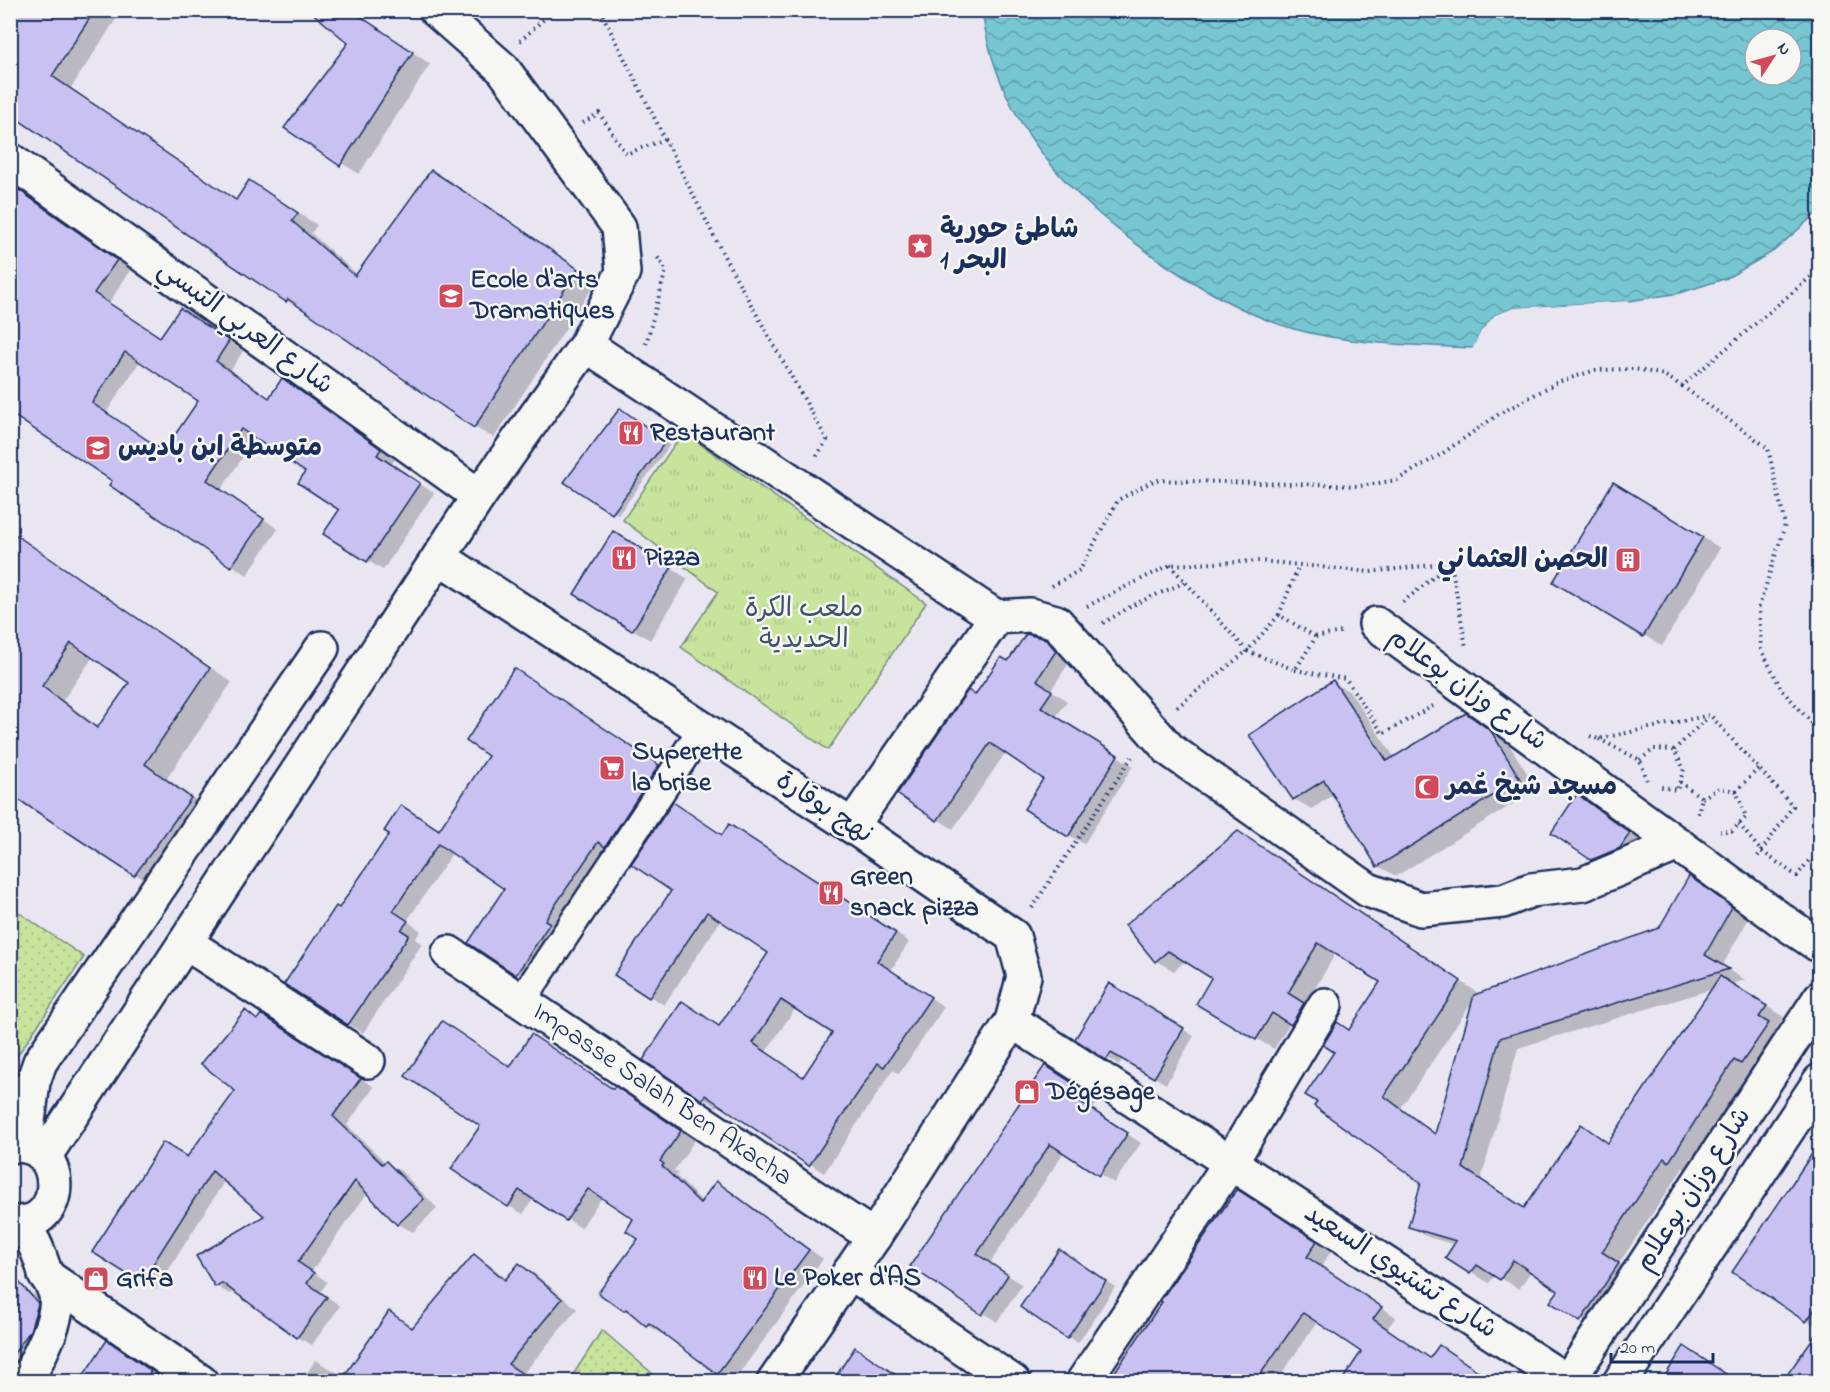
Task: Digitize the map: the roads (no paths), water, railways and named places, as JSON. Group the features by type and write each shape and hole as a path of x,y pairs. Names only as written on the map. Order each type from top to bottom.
{"street":[{"path":"21,1147 186,943 479,496 586,345 623,272 619,227 503,69 436,10"},
{"name":"شارع العربي التبسي","path":"10,160 479,496"},
{"path":"586,345 996,617 1030,615 1056,622 1170,750 1368,890 1421,909 1503,901 1531,890 1583,884 1678,844"},
{"name":"نهج بوقارة","path":"439,557 852,826 1013,936 1024,976 1012,1021"},
{"path":"852,826 996,617"},
{"name":"شارع وزان بوعلام","path":"1376,624 1820,946"},
{"path":"21,1147 33,1082 40,1062 322,648"},
{"path":"522,1000 703,728"},
{"path":"186,943 368,1061"},
{"name":"Impasse Salah Ben Akacha","path":"449,953 874,1237"},
{"name":"شارع وزان بوعلام","path":"1568,1382 1820,999"},
{"path":"1083,1382 1231,1162 1325,1005"},
{"path":"774,1382 874,1237 1012,1021"},
{"name":"شارع تشتيوي السعيد","path":"1012,1021 1568,1382"},
{"name":"شارع وزان بوعلام","path":"1620,1382 1820,1080"},
{"path":"21,1147 51,1166 55,1177 53,1199 47,1209 25,1226 45,1275 56,1295 54,1324 26,1382"},
{"path":"850,1272 1013,1382"},
{"path":"45,1275 201,1382"}],"water":[{"path":"982,11 1819,11 1819,211 1774,251 1727,278 1680,293 1629,301 1514,308 1495,315 1481,331 1474,348 1338,338 1294,329 1246,311 1172,269 1137,245 1074,191 1047,160 1024,127 1005,92 991,53"}],"place":[{"name":"شاطئ حورية البحر 1","path":"920,246"},
{"name":"Ecole d'arts Dramatiques","path":"451,296"},
{"name":"Restaurant","path":"631,433"},
{"name":"متوسطة ابن باديس","path":"98,448"},
{"name":"Pizza","path":"624,558"},
{"name":"الحصن العثماني","path":"1628,560"},
{"name":"Superette la brise","path":"612,768"},
{"name":"مسجد شيخ عُمر","path":"1427,787"},
{"name":"Green snack pizza","path":"831,893"},
{"name":"Dégésage","path":"1027,1092"},
{"name":"Le Poker d'AS","path":"755,1278"},
{"name":"Grifa","path":"96,1279"}],"park label":[{"name":"ملعب الكرة الحديدية","path":"804,624"}]}
